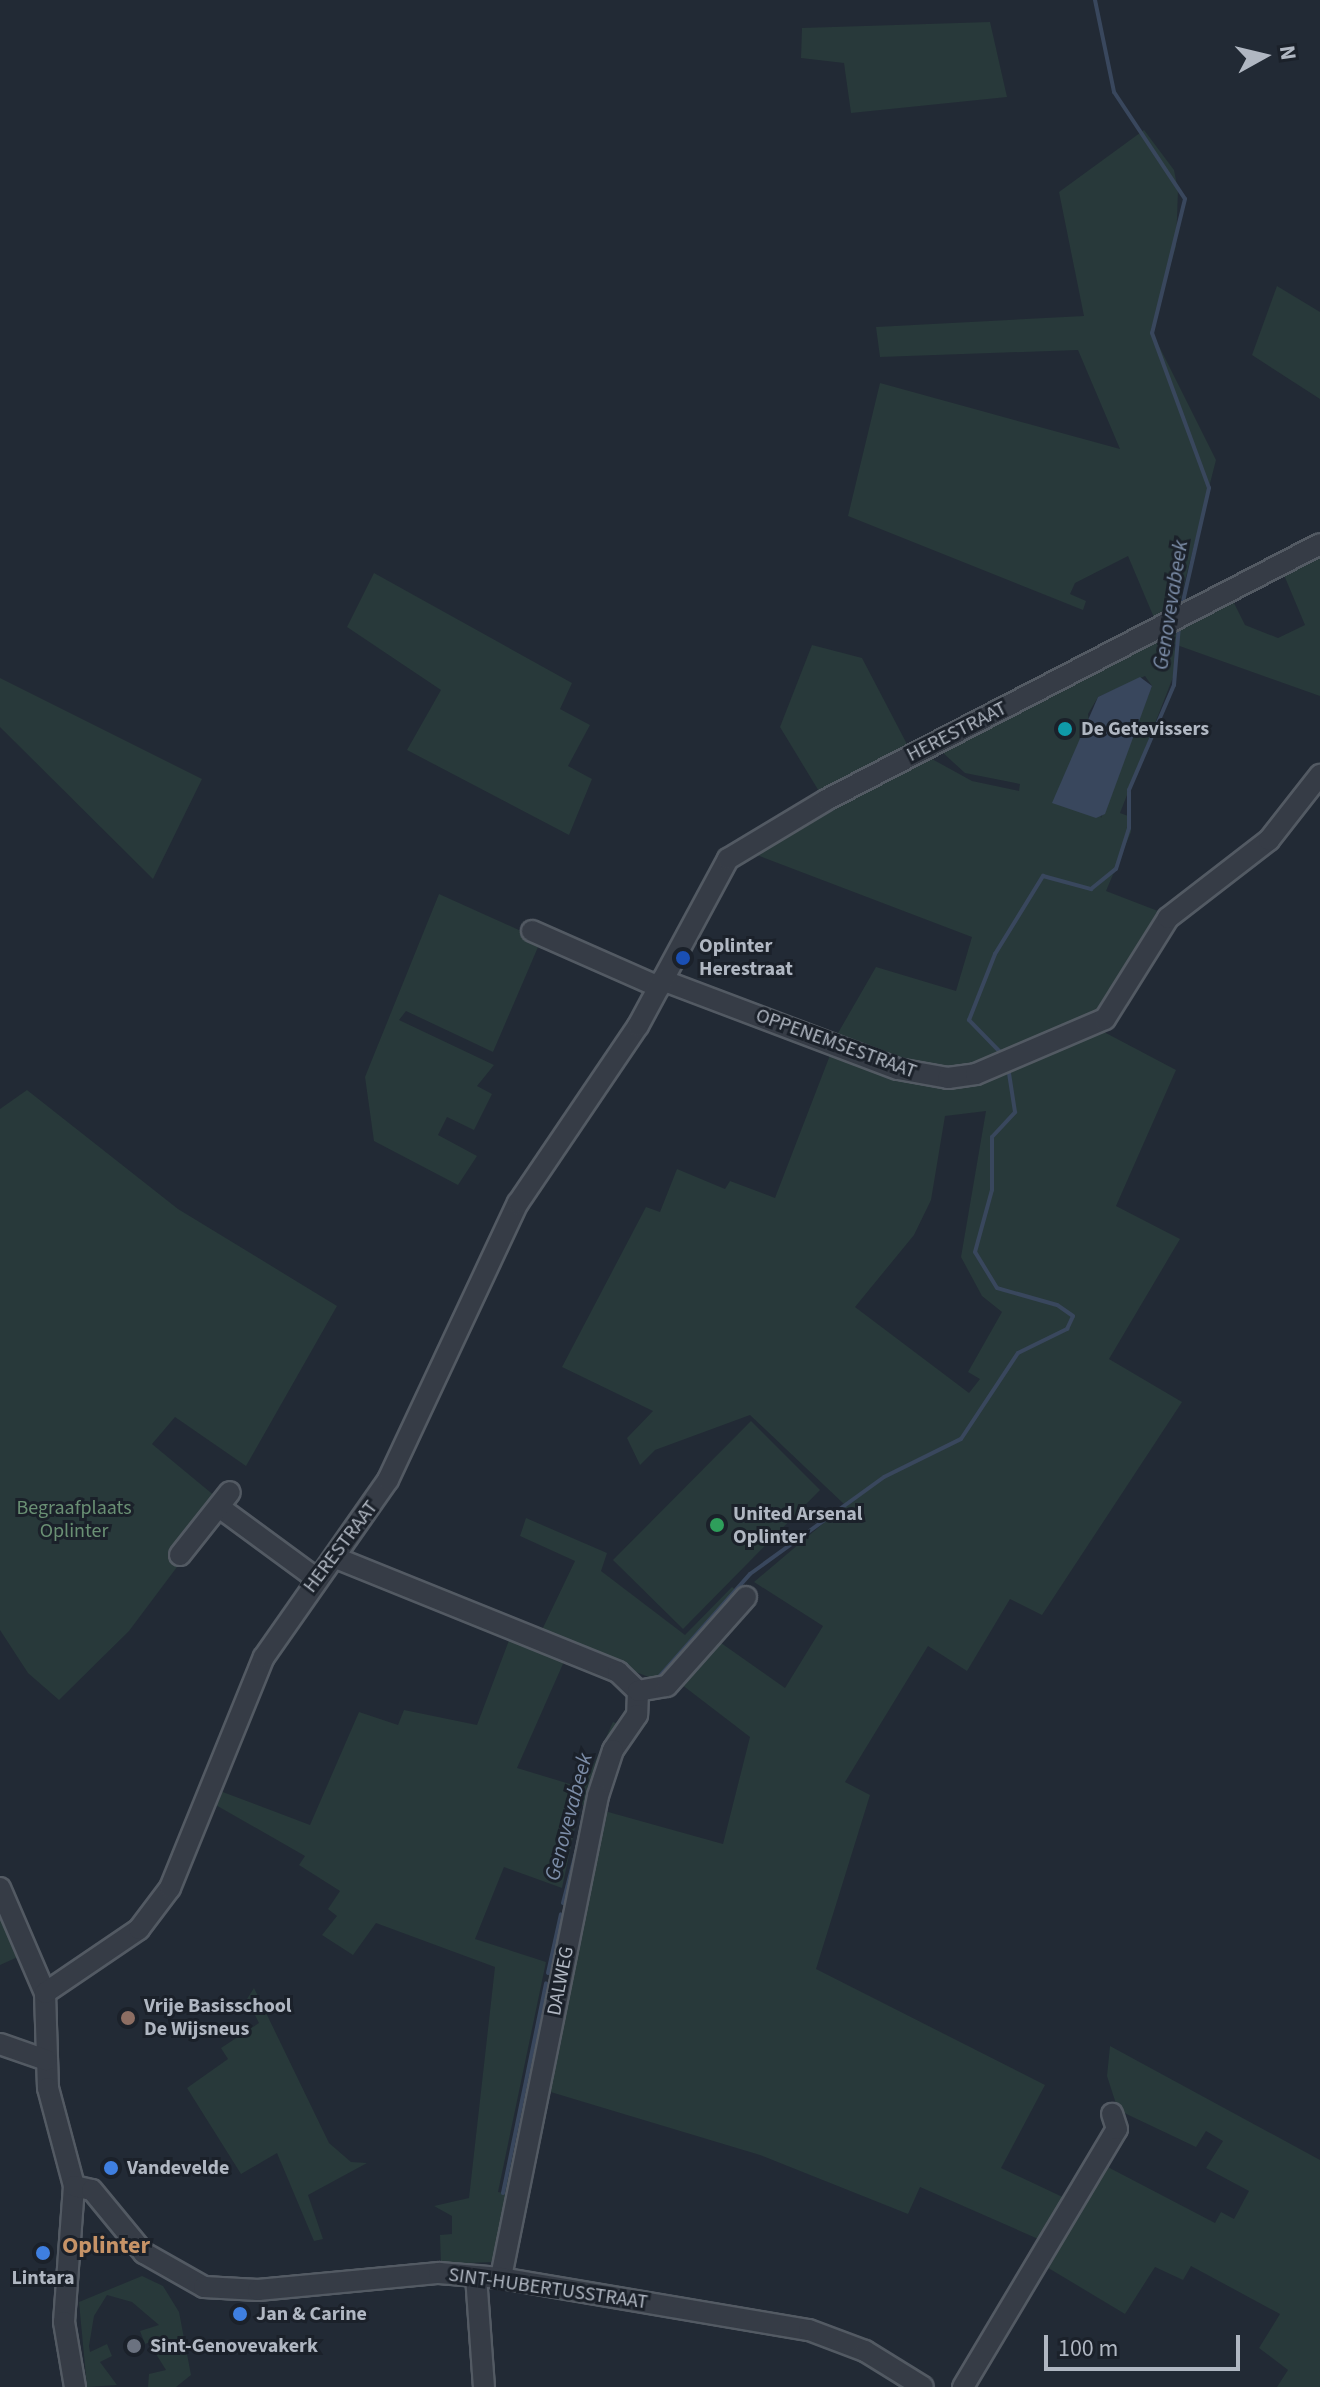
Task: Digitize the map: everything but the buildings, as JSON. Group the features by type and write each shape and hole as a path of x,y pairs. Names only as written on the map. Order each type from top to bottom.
{"street":[{"name":"HERESTRAAT","path":"45,1993 59,1991 157,1909 264,1657 388,1480 518,1203 660,983 711,879 741,848 1320,544"},
{"name":"OPPENEMSESTRAAT","path":"660,983 926,1076 976,1074 1105,1019 1168,918 1269,840 1320,775"},
{"path":"532,931 660,983"},
{"path":"180,1555 225,1499 317,1579"},
{"path":"336,1558 618,1672 638,1691 667,1686 746,1597"},
{"name":"DALWEG","path":"501,2278 598,1796 637,1715 638,1691"},
{"path":"0,1888 45,1993 46,2060 52,2114 74,2186 64,2322 75,2387"},
{"path":"0,2044 46,2060"},
{"path":"963,2387 1117,2129 1112,2114"},
{"name":"SINT-HUBERTUSSTRAAT","path":"74,2186 92,2190 119,2229 163,2266 225,2290 476,2276 501,2278 809,2330 865,2351 923,2387"},
{"path":"476,2276 484,2387"}],"green space":[{"path":"990,22 1007,97 851,113 844,63 801,58 802,28"},
{"path":"1144,130 1174,170 1178,190 1176,246 1151,330 1216,460 1178,608 1155,620 1128,556 1075,583 1070,594 1086,601 1083,610 848,516 880,383 1120,449 1078,350 880,357 876,327 1084,316 1059,192"},
{"path":"1277,286 1320,312 1320,399 1252,355"},
{"path":"1320,556 1320,696 1174,644 1177,667 1120,813 1131,817 1131,832 1106,891 1163,913 1105,1014 944,1074 834,1040 876,967 956,991 972,937 749,852 932,759 972,781 1019,791 1020,784 965,773 942,752 1233,601 1245,625 1278,638 1305,625 1284,575","holes":["1145,676 1152,686 1101,818 1088,714 1098,697"]},
{"path":"374,573 572,683 560,709 590,725 568,766 592,779 569,835 407,750 441,690 347,627"},
{"path":"812,645 862,658 909,748 820,793 780,727"},
{"path":"0,678 202,779 153,879 0,727"},
{"path":"439,894 541,940 493,1052 406,1011 399,1020 494,1065 477,1086 492,1094 474,1130 447,1117 438,1135 477,1156 458,1185 374,1141 365,1077"},
{"path":"1104,1032 1176,1070 1116,1206 1180,1239 1109,1359 1182,1402 1042,1615 1010,1599 967,1671 928,1646 845,1782 870,1795 816,1969 1045,2085 1001,2168 1071,2201 1045,2242 920,2187 908,2214 760,2155 544,2090 601,1810 723,1844 750,1737 677,1681 714,1638 785,1688 823,1626 754,1582 845,1505 750,1415 655,1450 640,1465 627,1438 653,1411 562,1367 646,1207 660,1212 677,1169 725,1189 730,1181 775,1198 832,1050 943,1087","holes":["986,1111 961,1257 982,1296 1002,1312 968,1372 980,1379 969,1393 855,1307 914,1235 931,1200 945,1116"]},
{"name":"Begraafplaats Oplinter","path":"27,1090 178,1209 337,1306 246,1466 175,1417 152,1444 216,1497 183,1559 129,1631 59,1700 28,1673 0,1630 0,1109"},
{"name":"United Arsenal Oplinter","path":"751,1421 820,1490 683,1629 613,1560"},
{"path":"526,1518 607,1553 601,1571 685,1635 732,1587 742,1595 664,1682 651,1678 540,1634 575,1561 520,1536"},
{"path":"511,1635 566,1657 517,1768 583,1788 613,1722 621,1725 570,1902 587,1806 580,1804 562,1888 504,1867 475,1939 546,1962 498,2192 504,2193 554,1987 495,2262 441,2264 440,2235 452,2234 452,2216 434,2206 469,2198 495,1967 376,1923 353,1955 322,1935 337,1916 328,1909 340,1891 299,1865 305,1856 214,1804 220,1791 310,1825 359,1712 398,1725 404,1710 477,1725"},
{"path":"0,1913 20,1956 0,1965"},
{"path":"254,1988 329,2143 351,2162 367,2163 308,2195 323,2239 314,2241 277,2153 241,2174 187,2088 228,2059 221,2048 259,2023 247,1999"},
{"path":"1110,2046 1320,2160 1320,2387 1277,2387 1288,2370 1259,2348 1280,2314 1191,2266 1183,2280 1155,2267 1125,2314 1040,2263 1102,2164 1215,2223 1221,2212 1234,2219 1249,2191 1206,2168 1223,2141 1206,2131 1196,2147 1118,2110 1107,2076"},
{"path":"142,2276 163,2286 179,2312 191,2375 176,2387 148,2387 149,2374 166,2370 156,2354 162,2351 158,2339 145,2344 140,2331 159,2325 132,2302 107,2295 94,2316 89,2346 90,2352 107,2344 112,2356 100,2362 117,2385 87,2387 79,2302"}],"water":[{"path":"1140,677 1152,686 1105,814 1096,818 1052,803 1098,697"}],"waterway":[{"name":"Genovevabeek","path":"1095,0 1114,92 1185,199 1152,333 1209,488 1182,606"},
{"name":"Genovevabeek","path":"1003,1055 969,1020 995,954 1043,876 1091,889 1116,869 1129,828 1129,790 1174,685 1179,626"},
{"name":"Genovevabeek","path":"658,1678 750,1574 884,1477 961,1439 1018,1353 1067,1329 1073,1316 1057,1305 997,1288 975,1252 992,1190 992,1137 1015,1112 1008,1067"},
{"name":"Genovevabeek","path":"608,1741 625,1715"},
{"name":"Genovevabeek","path":"563,1903 602,1752"},
{"name":"Genovevabeek","path":"548,1973 561,1914"},
{"name":"Genovevabeek","path":"503,2193 546,1983"}],"place":[{"name":"De Getevissers","path":"1065,729"},
{"name":"Oplinter Herestraat","path":"683,958"},
{"name":"United Arsenal Oplinter","path":"717,1525"},
{"name":"Vrije Basisschool De Wijsneus","path":"128,2018"},
{"name":"Vandevelde","path":"111,2168"},
{"name":"Lintara","path":"43,2253"},
{"name":"Jan & Carine","path":"240,2314"},
{"name":"Sint-Genovevakerk","path":"134,2346"}],"district":[{"name":"Oplinter","path":"106,2246"}]}
